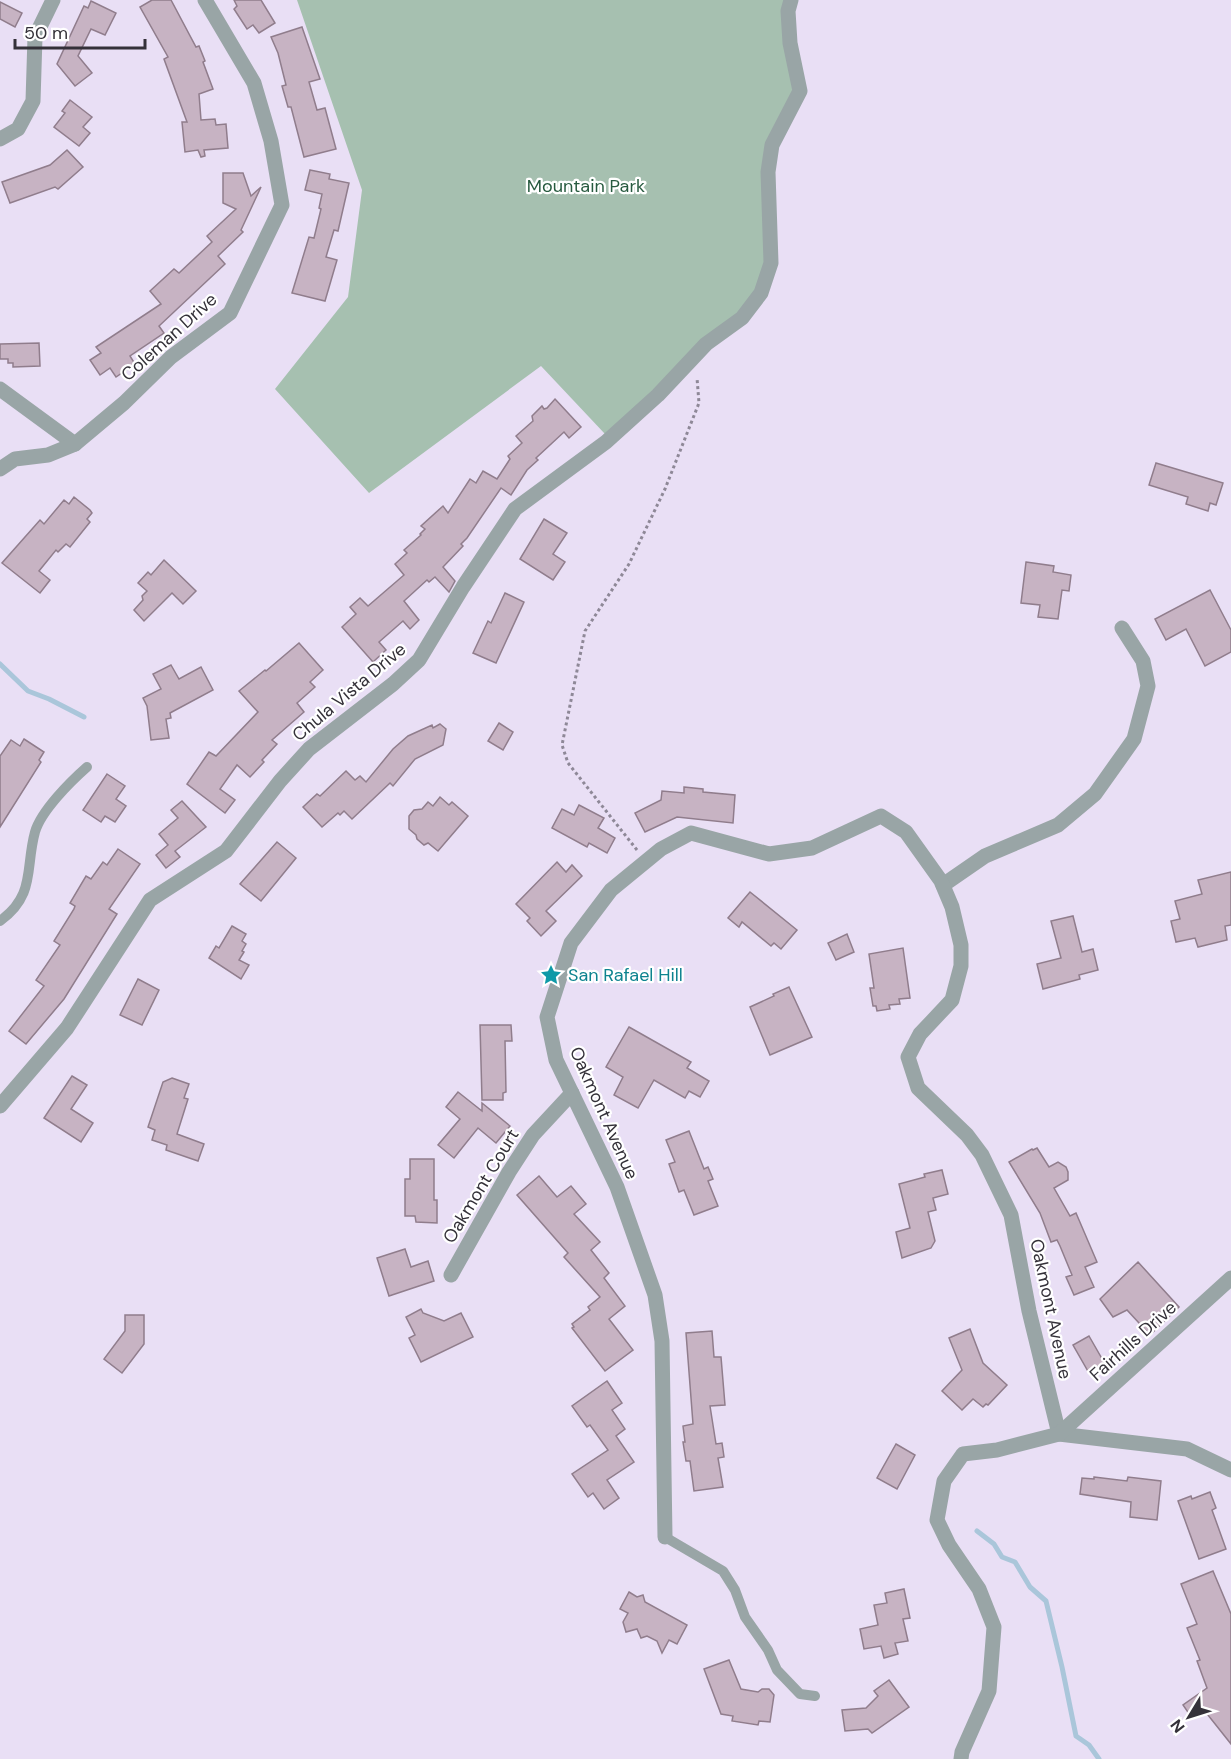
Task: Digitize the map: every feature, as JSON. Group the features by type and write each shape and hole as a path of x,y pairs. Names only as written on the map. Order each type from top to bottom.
{"street":[{"path":"0,140 18,129 33,101 35,38 53,0"},
{"name":"Coleman Drive","path":"0,469 15,459 48,454 75,444 124,403 171,357 230,313 282,205 271,141 254,83 205,0"},
{"name":"Chula Vista Drive","path":"0,1106 67,1028 150,900 226,851 309,749 393,684 419,660 514,509 606,442 658,395 706,344 742,318 761,293 771,263 768,172 772,145 800,91 790,43 788,11 791,0"},
{"path":"0,389 75,444"},
{"path":"943,885 985,856 1058,825 1095,795 1134,739 1148,687 1143,661 1122,628"},
{"name":"Oakmont Avenue","path":"665,1537 662,1341 655,1295 617,1187 556,1060 547,1017 571,944 611,890 661,849 690,833 769,854 812,848 881,816 906,832 943,885 958,929 961,966 952,1000 920,1034 908,1057 918,1088 967,1135 982,1155 1011,1215 1029,1311 1059,1434"},
{"name":"Oakmont Court","path":"451,1275 509,1172 533,1136 572,1093"},
{"name":"Fairhills Drive","path":"961,1759 989,1691 994,1627 979,1589 949,1545 937,1520 944,1482 963,1454 997,1450 1059,1434 1231,1278"},
{"path":"1059,1434 1187,1449 1231,1470"}],"lane":[{"path":"0,921 25,894 35,832 43,815 87,767"},
{"path":"665,1537 723,1571 735,1590 745,1617 768,1650 777,1670 800,1694 815,1696"}],"path":[{"path":"646,861 568,763 562,745 585,631 629,564 665,489 699,403 696,355"}],"green space":[{"name":"Mountain Park","path":"297,0 795,0 792,15 803,76 773,154 775,267 756,303 605,434 541,366 369,493 275,389 348,297 362,190"}],"building":[{"path":"152,0 171,0 196,47 199,46 213,89 199,94 201,120 215,119 216,125 226,124 228,148 204,150 205,156 201,157 198,150 185,152 182,122 187,122 164,59 168,57 140,7"},
{"path":"234,0 261,0 275,23 259,33 253,25 247,29 234,9 237,6"},
{"path":"91,1 116,13 105,35 91,29 78,56 92,73 75,86 57,64 84,6 88,8"},
{"path":"0,2 22,13 15,27 0,19"},
{"path":"302,27 320,79 309,82 317,110 325,108 336,149 304,157 291,107 288,107 282,86 286,85 278,53 271,37"},
{"path":"70,100 92,117 83,127 90,133 79,146 54,127 65,113 62,111"},
{"path":"67,150 83,167 58,189 55,187 10,203 2,182 50,165"},
{"path":"310,170 330,174 329,179 349,183 338,231 334,230 326,257 337,260 325,301 292,293 309,237 314,238 321,209 319,208 322,194 305,190"},
{"path":"223,173 243,173 251,196 261,187 241,230 243,232 218,256 225,264 159,326 164,333 130,356 135,364 116,377 110,368 100,375 90,360 101,353 96,347 161,304 150,291 174,269 179,273 212,242 207,236 236,209 223,203"},
{"path":"39,343 40,366 13,367 13,363 8,363 8,359 0,359 0,344"},
{"path":"555,399 581,427 569,438 564,432 536,458 538,460 527,470 511,495 501,488 461,544 463,546 443,567 455,581 449,592 435,577 429,582 427,580 404,601 419,620 410,629 403,621 379,642 386,650 373,662 342,627 356,614 350,607 360,598 368,606 404,575 395,564 407,553 404,550 421,535 425,529 421,526 443,506 448,513 470,479 476,483 483,471 497,479 510,459 508,456 522,443 516,436 533,421 532,416 542,406 544,409 547,408"},
{"path":"1156,463 1223,483 1216,505 1210,503 1208,511 1186,504 1188,497 1149,485"},
{"path":"74,497 92,513 87,519 90,522 70,547 66,544 58,552 56,550 39,571 50,580 40,593 2,563 40,520 44,524 64,500 69,504"},
{"path":"544,519 567,533 553,554 565,562 553,580 520,559"},
{"path":"164,560 196,591 183,604 172,593 144,621 134,610 147,591 138,583 148,572 151,575"},
{"path":"1026,562 1054,566 1053,572 1071,575 1069,591 1062,590 1058,619 1038,617 1040,605 1021,603"},
{"path":"1210,590 1231,630 1231,652 1205,666 1186,629 1166,640 1155,619"},
{"path":"505,593 524,602 496,663 473,653 488,621 491,623"},
{"path":"299,643 323,670 310,682 315,687 297,703 304,712 272,740 277,744 262,760 264,762 250,777 237,765 220,789 235,800 225,813 187,784 209,752 216,756 258,712 239,691"},
{"path":"171,665 179,679 201,667 213,690 170,713 171,718 166,719 169,738 151,740 147,706 143,698 161,689 153,674"},
{"path":"499,723 513,732 503,750 488,741"},
{"path":"440,724 446,729 443,745 415,759 393,786 390,783 352,819 344,811 340,815 338,813 322,827 303,807 317,794 320,796 346,771 355,780 360,776 366,782 393,749 408,736 432,725 433,728"},
{"path":"24,739 44,752 39,760 41,762 0,827 0,756 11,740 20,746"},
{"path":"107,774 125,786 116,799 126,806 115,822 105,816 101,822 83,810"},
{"path":"684,787 703,789 703,792 735,795 733,823 677,817 645,832 635,813 661,800 662,791 684,793"},
{"path":"440,797 449,805 452,802 468,816 438,851 428,843 424,845 417,839 409,829 409,816 414,810 422,809 428,802 433,806"},
{"path":"182,801 206,827 175,851 180,857 166,868 156,855 168,845 159,834 178,818 171,810"},
{"path":"579,805 604,818 598,828 615,838 607,853 589,843 587,847 552,828 562,809 574,815"},
{"path":"277,842 296,858 261,901 240,884"},
{"path":"118,849 140,864 109,909 117,914 64,999 26,1044 9,1031 44,986 36,980 60,945 54,941 74,909 75,906 70,903 86,876 91,879 103,862 107,865"},
{"path":"557,862 566,872 572,865 582,876 546,911 556,921 541,936 527,921 530,918 516,904"},
{"path":"1231,872 1231,925 1225,926 1227,940 1198,947 1195,938 1176,942 1171,921 1180,919 1175,901 1202,894 1198,880"},
{"path":"750,892 797,930 781,949 774,943 771,946 742,922 739,927 728,918"},
{"path":"1073,916 1082,952 1093,949 1098,970 1079,975 1080,979 1043,989 1037,964 1061,958 1051,921"},
{"path":"232,926 246,934 242,941 246,944 242,951 244,952 239,960 249,965 241,979 209,958 216,946 219,948"},
{"path":"847,934 854,952 836,960 828,943"},
{"path":"903,948 910,998 899,999 900,1004 889,1005 890,1009 877,1011 876,1006 873,1006 870,988 874,988 869,954"},
{"path":"138,979 159,990 142,1025 120,1015"},
{"path":"789,987 812,1037 770,1055 750,1007"},
{"path":"480,1025 511,1025 512,1041 505,1041 506,1092 503,1093 503,1100 482,1100"},
{"path":"629,1027 691,1062 687,1068 709,1081 700,1097 689,1091 685,1098 654,1080 638,1108 614,1095 623,1077 606,1067"},
{"path":"72,1076 87,1085 71,1109 93,1123 81,1142 44,1118"},
{"path":"172,1078 189,1084 184,1098 188,1099 177,1134 204,1144 198,1161 166,1150 167,1145 152,1140 155,1130 148,1127 163,1082"},
{"path":"458,1092 482,1111 482,1103 510,1126 496,1143 478,1128 454,1158 438,1145 460,1119 446,1107"},
{"path":"689,1131 704,1169 708,1167 713,1179 708,1181 718,1206 694,1215 684,1190 679,1192 669,1164 675,1162 666,1140"},
{"path":"1037,1148 1049,1167 1058,1162 1066,1167 1068,1180 1054,1188 1070,1216 1076,1213 1097,1262 1085,1267 1094,1287 1074,1295 1066,1277 1072,1275 1060,1246 1057,1240 1051,1242 1040,1213 1009,1162"},
{"path":"410,1159 434,1159 434,1200 437,1200 437,1223 416,1222 415,1216 405,1216 405,1179 410,1179"},
{"path":"942,1170 948,1194 933,1198 936,1210 928,1212 935,1241 931,1248 902,1258 896,1232 910,1228 899,1184"},
{"path":"539,1176 557,1197 571,1186 586,1204 574,1214 600,1242 591,1250 609,1273 604,1278 625,1306 609,1319 633,1350 605,1371 572,1328 574,1327 572,1324 590,1310 588,1307 600,1297 564,1257 568,1253 517,1195"},
{"path":"405,1249 411,1267 428,1261 434,1281 389,1296 377,1258"},
{"path":"1138,1262 1179,1307 1150,1335 1127,1310 1113,1317 1100,1299"},
{"path":"421,1309 423,1313 444,1321 461,1313 473,1337 421,1362 409,1338 415,1335 406,1317"},
{"path":"125,1315 144,1315 144,1344 122,1373 104,1359 125,1331"},
{"path":"970,1329 983,1363 1007,1385 988,1405 983,1407 973,1399 962,1410 942,1391 962,1370 949,1338"},
{"path":"712,1331 714,1357 721,1357 725,1405 710,1406 716,1444 722,1443 724,1457 718,1458 723,1487 694,1491 690,1461 686,1461 683,1442 685,1442 683,1426 693,1424 686,1333"},
{"path":"1089,1336 1105,1364 1089,1373 1073,1345"},
{"path":"607,1381 622,1403 612,1410 625,1429 616,1436 634,1462 607,1480 619,1498 604,1509 593,1493 588,1497 572,1474 608,1450 590,1425 587,1427 572,1406"},
{"path":"896,1444 915,1455 897,1489 877,1478"},
{"path":"1094,1477 1127,1481 1128,1477 1161,1481 1157,1520 1130,1517 1131,1502 1080,1494 1082,1478 1094,1479"},
{"path":"1210,1492 1216,1508 1212,1510 1226,1549 1199,1559 1178,1501 1191,1496 1192,1499"},
{"path":"1213,1571 1231,1614 1231,1744 1204,1710 1192,1718 1183,1705 1207,1688 1197,1661 1200,1660 1187,1628 1197,1624 1181,1584"},
{"path":"904,1589 910,1618 903,1619 908,1641 895,1643 898,1654 884,1658 881,1646 864,1649 860,1629 878,1625 874,1605 887,1603 885,1593"},
{"path":"629,1592 637,1597 643,1595 645,1602 687,1625 677,1644 669,1640 662,1653 657,1641 647,1636 641,1638 637,1629 626,1632 623,1622 628,1613 620,1609"},
{"path":"729,1660 741,1689 758,1692 762,1689 769,1689 774,1695 770,1722 759,1721 758,1725 732,1721 733,1716 721,1714 704,1669"},
{"path":"889,1680 909,1707 872,1733 868,1729 845,1731 842,1710 866,1708 878,1696 874,1691"}],"waterway":[{"path":"0,664 28,691 84,717"},
{"path":"977,1531 994,1544 1002,1557 1015,1562 1030,1587 1046,1601 1076,1736 1089,1745 1099,1759"}],"place":[{"name":"San Rafael Hill","path":"551,975"}]}
